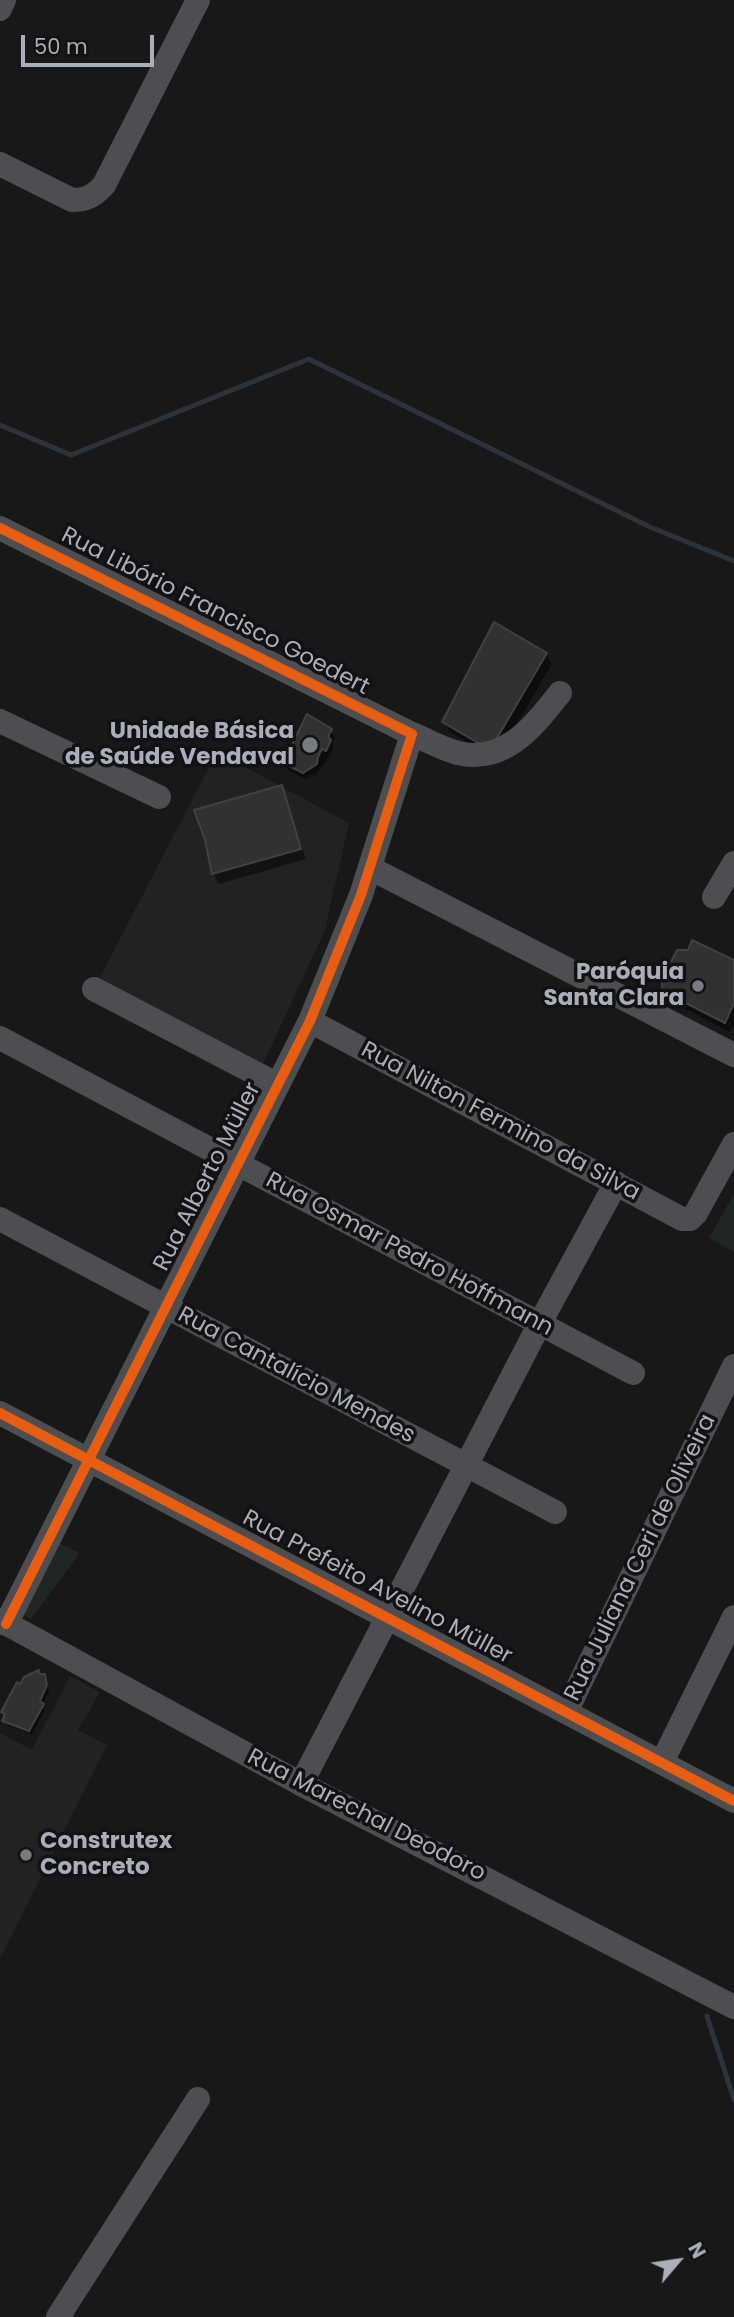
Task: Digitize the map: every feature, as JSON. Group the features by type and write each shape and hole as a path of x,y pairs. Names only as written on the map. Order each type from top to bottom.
{"street":[{"path":"0,9 4,0"},
{"path":"0,164 72,200 85,200 104,185 198,0"},
{"name":"Rua Libório Francisco Goedert","path":"0,528 412,734 459,753 492,753 513,744 533,728 560,693"},
{"path":"0,721 159,797"},
{"name":"Rua Alberto Müller","path":"3,1622 89,1460 310,1021 343,945 412,734"},
{"path":"714,897 734,863"},
{"path":"370,868 734,1055"},
{"path":"94,989 278,1085"},
{"name":"Rua Nilton Fermino da Silva","path":"310,1021 682,1219 691,1219 734,1144"},
{"name":"Rua Osmar Pedro Hoffmann","path":"0,1038 633,1373"},
{"path":"302,1784 465,1466 616,1183"},
{"name":"Rua Cantalício Mendes","path":"0,1219 555,1513"},
{"name":"Rua Juliana Ceri de Oliveira","path":"566,1712 734,1366"},
{"name":"Rua Prefeito Avelino Müller","path":"0,1413 734,1801"},
{"path":"663,1762 734,1617"},
{"name":"Rua Marechal Deodoro","path":"3,1622 302,1784 734,2007"},
{"path":"58,2317 198,2099"}],"shaded area":[{"path":"217,752 349,823 325,930 263,1064 99,979"},
{"path":"734,1194 734,1252 709,1238"},
{"path":"59,1543 80,1553 31,1619 24,1615"},
{"name":"Construtex Concreto","path":"70,1676 100,1692 78,1730 107,1745 0,1959 0,1733 32,1750"}],"building":[{"path":"494,622 547,653 490,750 442,722"},
{"name":"Unidade Básica de Saúde Vendaval","path":"307,714 332,729 326,751 322,749 317,764 303,773 283,763"},
{"path":"282,785 301,849 212,874 205,840 194,810"},
{"name":"Paróquia Santa Clara","path":"692,940 734,960 734,1003 725,1023 662,991 662,980 677,950 688,950"},
{"path":"39,1670 39,1674 45,1674 47,1685 40,1701 44,1704 29,1731 2,1721 5,1714 1,1712 17,1682 20,1684 24,1677"}],"waterway":[{"path":"0,425 71,455 309,359 650,527 734,561"},
{"path":"707,2016 734,2100"}],"cycle path":[{"path":"0,528 412,734 361,895 310,1021 6,1624"},
{"path":"0,1413 734,1801"}],"place":[{"name":"Unidade Básica de Saúde Vendaval","path":"310,745"},
{"name":"Paróquia Santa Clara","path":"698,986"},
{"name":"Construtex Concreto","path":"26,1855"}]}
